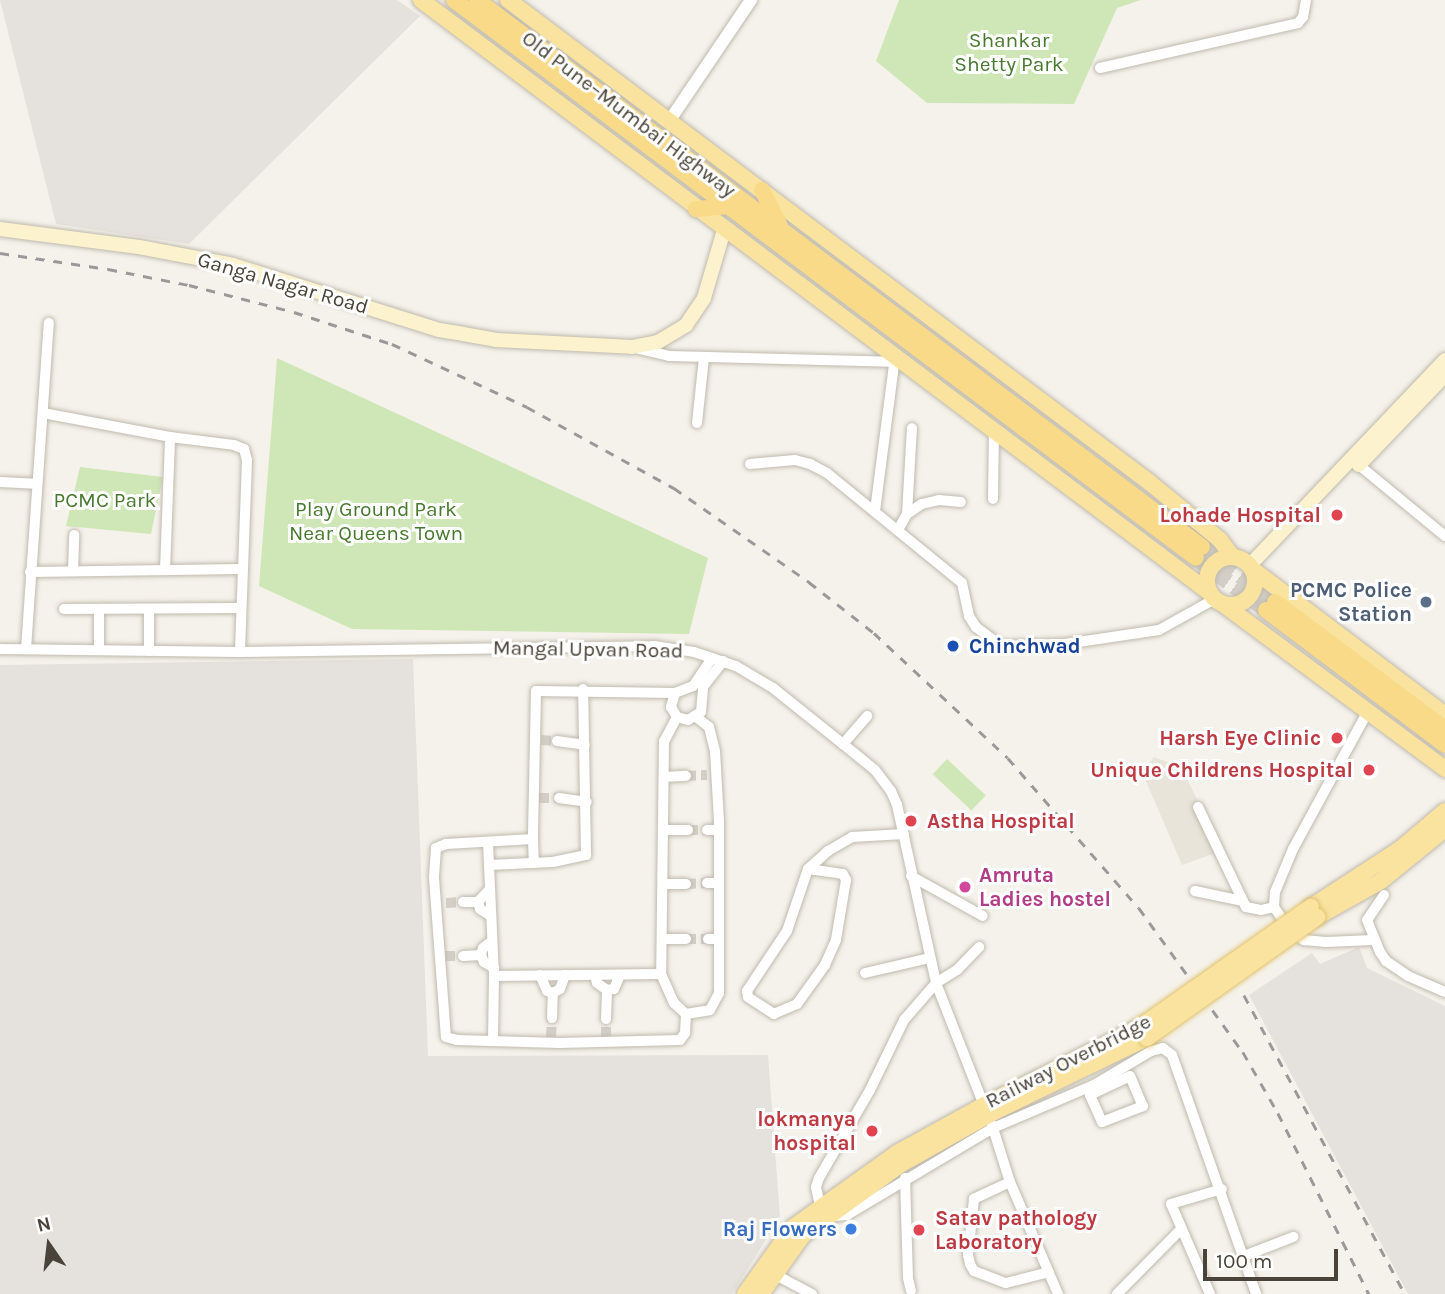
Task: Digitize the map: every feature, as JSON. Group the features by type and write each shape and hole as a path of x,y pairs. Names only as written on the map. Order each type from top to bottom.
{"highway":[{"name":"Old Pune–Mumbai Highway","path":"454,0 1199,553 781,229 477,0"},
{"path":"762,190 781,229"},
{"path":"696,209 729,206"},
{"path":"1270,606 1341,659 1445,729"},
{"path":"1341,659 1445,745"}],"main road":[{"path":"421,0 897,363 993,430 1445,769"},
{"path":"508,0 1149,482 1220,540 1233,556 1445,715"},
{"name":"Ganga Nagar Road","path":"0,229 139,247 233,265 439,330 496,340 632,347 658,342 686,325 704,298 724,230"},
{"path":"1355,462 1445,360"},
{"path":"1251,567 1445,375"},
{"path":"1233,556 1219,559 1209,569 1206,578 1216,598 1238,604 1250,596 1255,583 1251,567"},
{"path":"1314,912 1400,849 1445,811"},
{"path":"1314,912 1381,881 1445,828"},
{"name":"Railway Overbridge","path":"823,1211 952,1135 1144,1032 1314,912"},
{"path":"761,1294 796,1242 823,1211"},
{"path":"745,1294 780,1242 823,1211"}],"street":[{"path":"670,120 751,0"},
{"path":"1100,68 1298,23 1303,17 1306,0"},
{"path":"26,649 49,323"},
{"path":"632,347 669,356 897,363 875,511"},
{"path":"697,423 704,357"},
{"path":"43,413 170,437 234,445 244,449 247,460 240,652"},
{"path":"898,530 906,514 912,428"},
{"path":"993,430 993,499"},
{"path":"164,570 170,437"},
{"path":"750,464 795,460 810,464 875,511 962,583 969,616 976,627 1000,646 1065,644 1159,631 1216,598"},
{"path":"1355,462 1445,536"},
{"path":"0,482 36,484"},
{"path":"906,514 931,501 961,502"},
{"path":"73,571 74,535"},
{"path":"30,572 243,569"},
{"path":"149,608 149,651"},
{"path":"64,609 241,608"},
{"path":"99,609 99,650"},
{"name":"Mangal Upvan Road","path":"0,649 240,652 649,646 674,647 712,657 753,674 875,770 891,791 904,834 936,983 981,1098"},
{"path":"534,863 538,740 536,691 583,689 675,693 693,686 712,657"},
{"path":"675,693 671,707 677,717 696,717 704,704 704,687 723,662"},
{"path":"489,865 568,860 586,855 583,689"},
{"path":"1368,711 1293,849 1275,892 1274,907 1290,931 1304,940 1326,943 1374,940"},
{"path":"844,744 867,716"},
{"path":"677,717 664,741 664,939 661,974 674,1003 687,1014"},
{"path":"687,1014 710,1010 719,992 713,939 719,883 719,830 709,727 696,717"},
{"path":"557,741 585,740"},
{"path":"664,777 686,776"},
{"path":"559,798 586,797"},
{"path":"1198,807 1242,901 1252,910 1274,907"},
{"path":"664,830 688,830"},
{"path":"707,830 719,830"},
{"path":"808,869 843,874 846,880 836,940 825,965 797,1004 775,1014 748,997 747,991 788,931 808,869 828,851 852,837 904,834"},
{"path":"533,839 488,844 446,844 436,848 434,858 441,903 446,1037 457,1040 680,1040 685,1033 687,1014"},
{"path":"488,844 494,972 493,1040"},
{"path":"911,876 983,916"},
{"path":"707,883 719,883"},
{"path":"664,884 686,884"},
{"path":"463,902 478,902 490,888"},
{"path":"1195,891 1242,901"},
{"path":"1384,895 1367,920 1386,961 1445,992"},
{"path":"478,902 480,909 491,916"},
{"path":"664,939 686,939"},
{"path":"492,941 483,948 481,955 494,972 540,975 661,974"},
{"path":"979,947 957,970 936,983 904,1020 870,1090 819,1178 816,1187 823,1211 847,1215 992,1125 1104,1084 1130,1076 1143,1106 1102,1122 1090,1095 1104,1084 1156,1049 1169,1051 1222,1189 1256,1294"},
{"path":"463,956 481,955"},
{"path":"865,973 930,958"},
{"path":"540,975 547,991 553,993 560,989 565,975"},
{"path":"595,975 601,989 607,990 614,989 620,975"},
{"path":"606,1019 607,990"},
{"path":"552,1018 553,993"},
{"path":"992,1125 1010,1182 1058,1294"},
{"path":"905,1178 908,1278 911,1291"},
{"path":"1010,1182 974,1199 968,1255 970,1264 974,1271 1006,1283 1049,1272"},
{"path":"1210,1294 1171,1205 1222,1189"},
{"path":"1117,1294 1181,1229"},
{"path":"1244,1256 1293,1237"},
{"path":"774,1274 812,1294"}],"shaded area":[{"path":"0,0 397,0 420,16 189,244 56,224"},
{"path":"413,659 428,1056 768,1055 780,1217 732,1294 0,1294 0,665"},
{"path":"1154,757 1182,768 1227,862 1220,865 1213,854 1182,865 1142,772"},
{"path":"1359,947 1367,968 1445,1006 1445,1294 1408,1294 1249,995 1312,953 1320,964"}],"green space":[{"name":"Shankar Shetty Park","path":"899,0 1141,0 1117,8 1074,104 927,103 876,61"},
{"name":"Play Ground Park Near Queens Town","path":"277,358 708,558 689,634 352,629 259,586"},
{"name":"PCMC Park","path":"80,467 163,477 151,534 66,526"},
{"path":"947,759 986,795 971,811 933,774"}],"tunnel":[{"path":"1202,547 1275,602"},
{"path":"1196,558 1266,610"},
{"path":"541,740 557,741"},
{"path":"686,776 707,775"},
{"path":"539,798 559,798"},
{"path":"688,830 707,830"},
{"path":"686,884 707,883"},
{"path":"446,903 463,902"},
{"path":"686,939 708,939"},
{"path":"445,956 463,956"},
{"path":"551,1037 552,1018"},
{"path":"606,1019 606,1037"}],"railway":[{"path":"0,253 108,269 189,285 294,312 392,344 527,407 674,488 809,582 874,633 1008,758 1139,908 1243,1052 1278,1113 1369,1294"},
{"path":"1244,995 1405,1294"}],"place":[{"name":"Lohade Hospital","path":"1337,515"},
{"name":"PCMC Police Station","path":"1426,602"},
{"name":"Chinchwad","path":"953,646"},
{"name":"Harsh Eye Clinic","path":"1337,738"},
{"name":"Unique Childrens Hospital","path":"1369,770"},
{"name":"Astha Hospital","path":"911,821"},
{"name":"Amruta Ladies hostel","path":"965,887"},
{"name":"lokmanya hospital","path":"872,1131"},
{"name":"Raj Flowers","path":"851,1229"},
{"name":"Satav pathology Laboratory","path":"919,1230"}]}
